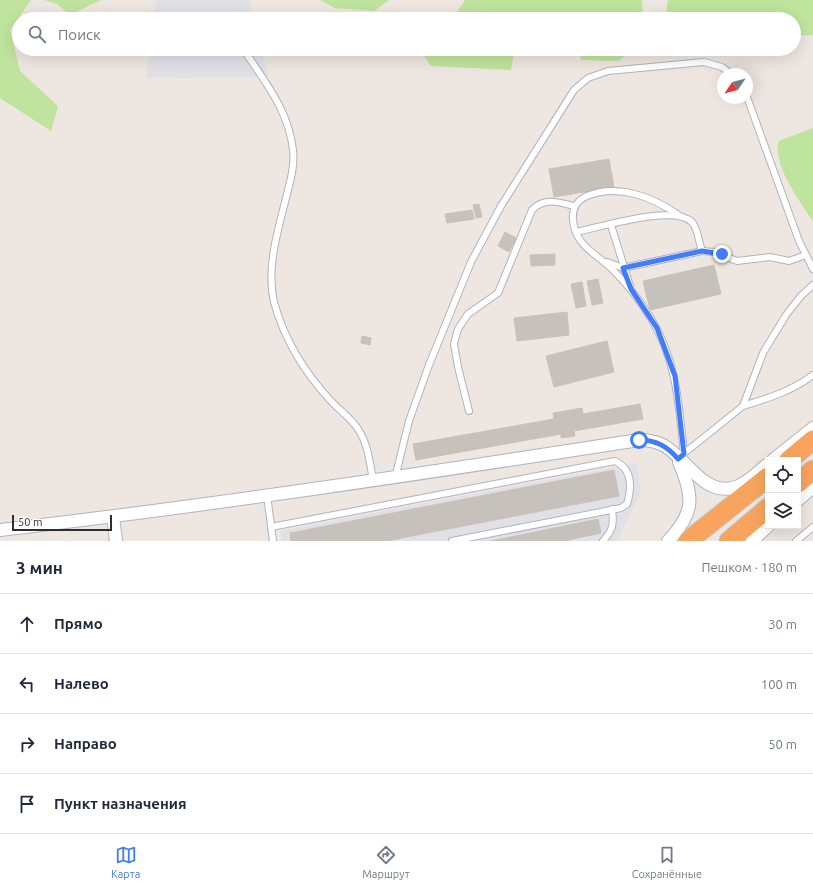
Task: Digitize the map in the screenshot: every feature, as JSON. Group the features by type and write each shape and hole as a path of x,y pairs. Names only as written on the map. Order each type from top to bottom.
{"highway":[{"path":"792,457 813,440"},
{"path":"801,480 813,470"},
{"path":"688,541 765,479"},
{"path":"729,541 765,511"}],"street":[{"path":"777,457 813,428"},
{"path":"0,530 113,517 395,478 639,440 648,440 664,446 681,456 707,483 720,488 728,489 743,484 765,466"},
{"path":"668,541 686,520 690,509 687,482 681,456"},
{"path":"801,497 813,487"},
{"path":"113,517 116,541"},
{"path":"752,541 765,529"}],"lane":[{"path":"248,56 280,103 288,125 293,151 291,176 278,230 272,268 274,301 284,329 299,360 315,383 358,428 366,444 373,481"},
{"path":"395,478 409,421 429,365 471,262 501,206 574,90 588,78 608,71 704,62 723,68"},
{"path":"750,104 799,241 813,269"},
{"path":"681,456 675,376 657,328 631,289 612,268 584,246 576,232 572,219 574,206 582,198 592,194 618,190 647,198 668,208 693,224 702,251"},
{"path":"469,411 454,344 458,329 468,314 498,293 532,210 536,205 545,201 556,201 574,206"},
{"path":"576,232 655,215 680,216"},
{"path":"611,225 623,268 631,289"},
{"path":"600,259 623,268 702,251 714,252 737,261 770,257 789,261 806,255"},
{"path":"743,406 763,353 786,315 801,296 813,285"},
{"path":"681,456 743,406 777,396 813,375"},
{"path":"271,527 615,461 627,470 630,480 630,496 627,504 621,508 452,541"},
{"path":"267,496 273,541"},
{"path":"603,541 611,533 614,523 612,509"},
{"path":"796,541 813,527"}],"shaded area":[{"path":"156,0 249,0 252,12 155,12"},
{"path":"149,56 263,56 269,77 146,78"},
{"path":"636,463 641,491 619,537 614,541 282,541 280,531"}],"green space":[{"path":"0,0 31,0 23,12 12,12 12,27 10,30 12,38 12,56 16,56 20,71 58,106 51,131 0,98"},
{"path":"44,0 101,0 76,12 66,12 57,4"},
{"path":"320,0 389,0 374,11 335,8"},
{"path":"465,0 642,0 643,12 457,12"},
{"path":"668,0 813,0 813,35 801,36 801,12 666,12"},
{"path":"424,56 513,56 511,70 431,66"},
{"path":"580,56 624,56 618,61 581,60"},
{"path":"813,128 813,222 789,184 784,173 778,152 778,142"}],"building":[{"path":"609,159 614,187 554,197 549,169"},
{"path":"479,204 482,217 476,218 473,205"},
{"path":"472,210 474,219 447,223 445,214"},
{"path":"505,232 516,238 509,252 498,246"},
{"path":"555,254 555,265 531,266 530,255"},
{"path":"714,265 721,294 650,310 643,281"},
{"path":"598,279 603,303 592,305 587,281"},
{"path":"582,282 586,306 576,308 571,284"},
{"path":"567,312 569,335 517,341 514,318"},
{"path":"362,336 371,338 370,345 361,343"},
{"path":"607,341 614,372 554,387 546,356"},
{"path":"640,404 643,419 574,431 575,436 561,438 561,434 416,460 413,444 554,419 553,413 582,408 583,414"},
{"path":"614,470 619,496 386,541 291,541 290,533"},
{"path":"598,519 601,533 563,541 491,541"}],"route":[{"path":"639,440 656,442 671,451 678,459 684,454 677,389 671,363 657,328 631,289 623,268 702,251 722,254"}]}
